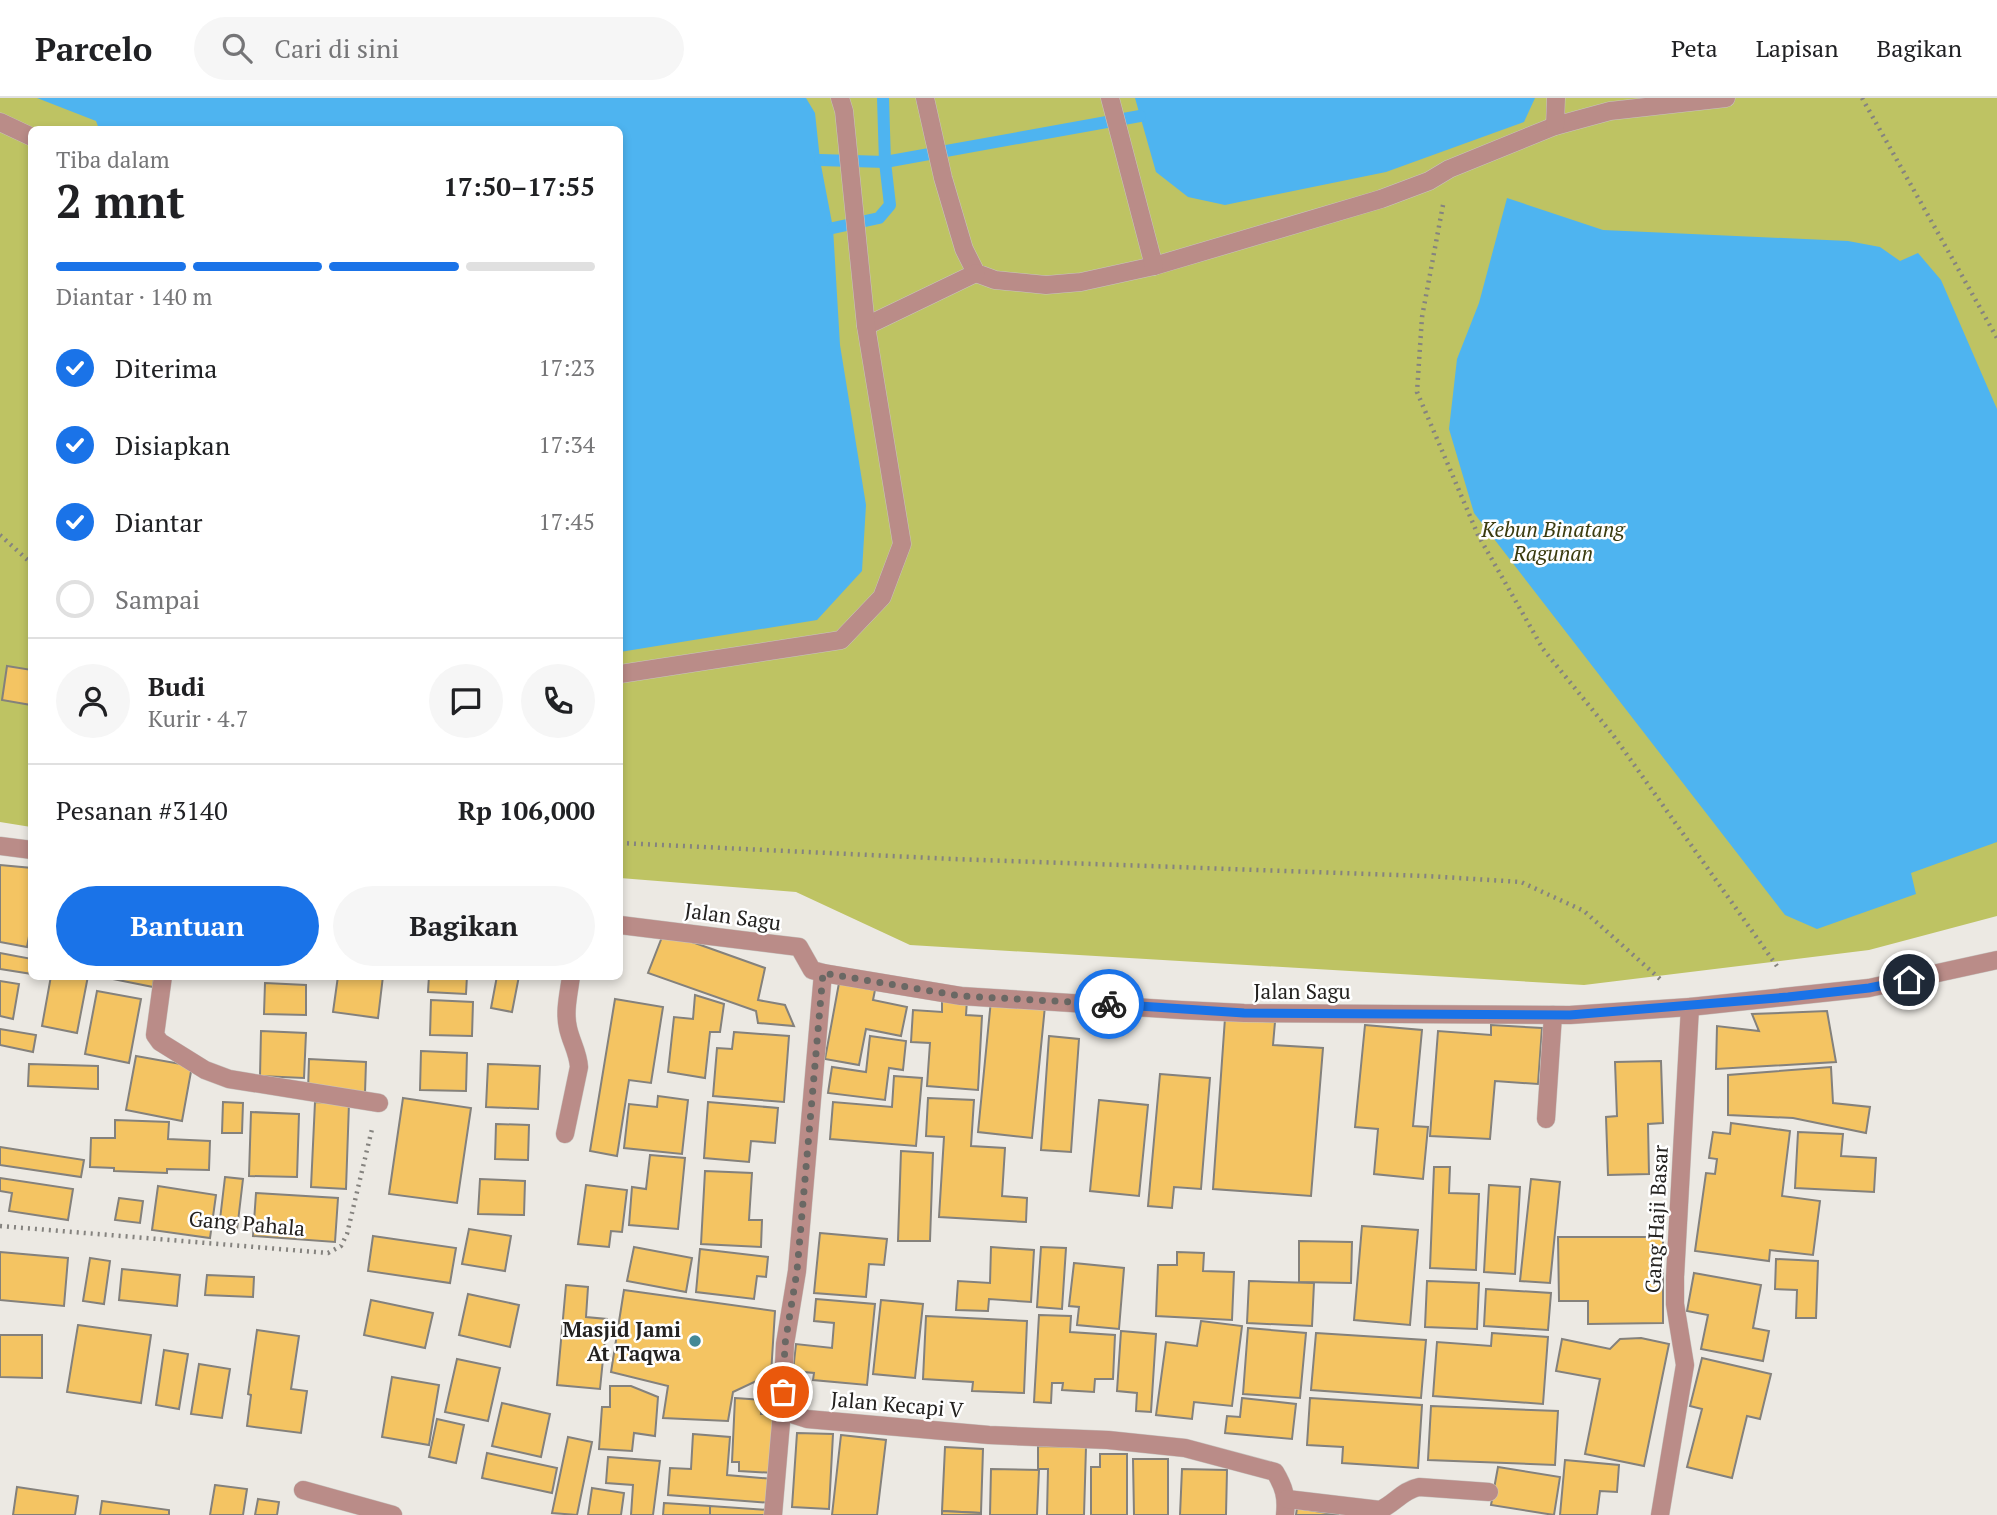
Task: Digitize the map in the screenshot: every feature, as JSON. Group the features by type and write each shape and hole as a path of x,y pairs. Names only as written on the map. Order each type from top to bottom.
{"street":[{"path":"1555,126 1556,98"},
{"path":"926,101 943,178 964,249 976,273 995,280 1046,285 1081,282 1154,267 1381,199 1555,126 1610,111 1726,98"},
{"path":"1110,99 1154,267"},
{"path":"623,674 841,640 882,597 902,544 866,326 842,105"},
{"path":"0,122 28,135"},
{"path":"866,326 976,273"},
{"path":"0,846 28,850"},
{"name":"Jalan Sagu","path":"623,925 799,947 812,970 961,996 1244,1013 1553,1015 1690,1007 1880,986 1997,960"},
{"path":"774,1515 785,1344 797,1271 823,973"},
{"path":"162,980 155,1035 160,1042 205,1070 229,1079 379,1103"},
{"path":"565,1134 579,1067 578,1055 565,1015 571,980"},
{"name":"Gang Haji Basar","path":"1660,1515 1685,1365 1675,1304 1675,1277 1690,1007"},
{"path":"1546,1119 1553,1015"},
{"name":"Jalan Kecapi V","path":"782,1411 807,1419 1185,1448 1275,1472 1283,1486 1286,1507"},
{"path":"1286,1507 1380,1510 1410,1489 1419,1487 1489,1492"},
{"path":"303,1490 393,1515"}],"path":[{"path":"1861,98 1997,338"},
{"path":"1449,169 1422,317 1417,392 1478,535 1543,649 1613,734 1797,995"},
{"path":"0,535 28,560"},
{"path":"623,843 1521,882 1584,911 1690,1007"},
{"name":"Gang Pahala","path":"0,1226 328,1252 341,1246 347,1234 379,1103"}],"green space":[{"name":"Kebun Binatang Ragunan","path":"0,98 1997,98 1997,916 1869,950 1584,985 910,945 796,892 623,878 623,126 28,126 28,827 0,822"}],"water":[{"path":"37,98 806,98 815,113 820,160 833,228 840,345 866,505 862,571 817,620 623,652 623,126 98,126 96,121"},
{"path":"1135,98 1535,98 1524,122 1386,172 1225,205 1188,197 1156,172"},
{"path":"1507,198 1603,230 1848,241 1880,247 1900,261 1918,253 1941,280 1997,409 1997,842 1911,873 1916,894 1817,929 1785,915 1474,513 1449,429 1457,359 1479,303"}],"building":[{"path":"7,666 28,669 28,704 2,700"},
{"path":"0,865 28,868 27,947 0,942"},
{"path":"664,932 765,968 758,1000 785,1005 794,1026 758,1023 756,1011 648,973"},
{"path":"0,953 28,958 28,973 0,969"},
{"path":"50,980 87,980 77,1033 42,1026"},
{"path":"118,980 154,980 153,987"},
{"path":"337,980 383,980 378,1018 333,1012"},
{"path":"429,980 467,980 466,994 428,992"},
{"path":"496,980 518,980 512,1012 491,1008"},
{"path":"0,981 19,984 13,1019 0,1016"},
{"path":"265,983 306,985 306,1015 264,1014"},
{"path":"839,983 875,990 873,1000 907,1007 901,1036 866,1029 859,1065 825,1059"},
{"path":"97,991 141,999 129,1063 85,1054"},
{"path":"695,995 724,1004 720,1032 710,1032 705,1078 668,1072 674,1017 693,1019"},
{"path":"615,999 663,1007 651,1083 629,1080 617,1156 590,1151"},
{"path":"942,999 967,1000 966,1015 982,1016 978,1090 927,1086 930,1043 911,1042 913,1010 942,1012"},
{"path":"431,1000 473,1002 472,1036 430,1035"},
{"path":"991,1000 1045,1006 1032,1138 978,1132"},
{"path":"1827,1011 1836,1062 1716,1069 1717,1026 1759,1031 1752,1014"},
{"path":"1225,1018 1275,1022 1273,1045 1323,1048 1311,1196 1213,1189"},
{"path":"1365,1025 1422,1030 1413,1126 1428,1127 1423,1179 1374,1174 1378,1129 1355,1127"},
{"path":"1491,1025 1542,1028 1538,1084 1495,1081 1490,1139 1430,1136 1438,1031 1491,1035"},
{"path":"0,1029 36,1035 33,1052 0,1045"},
{"path":"261,1031 306,1033 304,1078 260,1076"},
{"path":"734,1032 789,1036 784,1102 713,1096 717,1048 732,1049"},
{"path":"870,1036 906,1041 903,1070 889,1068 885,1100 828,1093 832,1067 866,1072"},
{"path":"1049,1036 1079,1039 1071,1152 1041,1150"},
{"path":"421,1051 467,1053 466,1091 420,1090"},
{"path":"136,1056 192,1066 182,1121 126,1110"},
{"path":"309,1059 366,1062 365,1093 308,1091"},
{"path":"1661,1061 1663,1123 1648,1124 1649,1174 1608,1175 1606,1117 1617,1116 1615,1062"},
{"path":"29,1064 98,1066 98,1089 28,1086"},
{"path":"488,1064 540,1066 538,1109 486,1107"},
{"path":"1831,1067 1833,1103 1870,1107 1866,1133 1793,1118 1728,1115 1728,1075"},
{"path":"1160,1074 1210,1078 1201,1189 1174,1187 1172,1208 1148,1206"},
{"path":"894,1076 922,1078 916,1146 830,1139 833,1102 892,1107"},
{"path":"658,1096 688,1100 682,1154 624,1148 629,1104 657,1107"},
{"path":"403,1098 471,1108 457,1203 389,1194"},
{"path":"928,1098 974,1100 971,1146 1005,1148 1002,1196 1027,1198 1026,1222 939,1217 944,1137 926,1136"},
{"path":"1099,1100 1148,1105 1139,1196 1090,1191"},
{"path":"223,1102 243,1103 242,1133 222,1133"},
{"path":"315,1102 349,1103 346,1189 311,1187"},
{"path":"708,1102 778,1108 775,1143 751,1141 749,1162 704,1158"},
{"path":"251,1112 299,1114 297,1177 249,1176"},
{"path":"115,1120 169,1122 168,1139 210,1141 209,1170 167,1169 167,1173 114,1171 114,1168 90,1167 91,1138 115,1138"},
{"path":"1731,1123 1790,1131 1782,1196 1820,1201 1813,1255 1770,1250 1769,1261 1695,1251 1706,1173 1715,1174 1717,1159 1709,1158 1713,1132 1730,1134"},
{"path":"496,1124 529,1125 528,1160 495,1159"},
{"path":"1798,1132 1843,1134 1841,1156 1876,1158 1874,1192 1795,1188"},
{"path":"0,1147 84,1160 81,1177 0,1165"},
{"path":"901,1151 933,1153 930,1241 898,1241"},
{"path":"650,1155 685,1158 678,1229 629,1225 632,1187 646,1189"},
{"path":"1434,1167 1450,1167 1449,1193 1479,1194 1476,1270 1430,1268"},
{"path":"705,1171 752,1173 749,1220 762,1220 761,1247 701,1244"},
{"path":"225,1177 243,1179 237,1230 219,1228"},
{"path":"0,1178 73,1189 68,1220 9,1211 12,1193 0,1191"},
{"path":"480,1179 525,1181 524,1215 478,1214"},
{"path":"1531,1179 1560,1182 1550,1283 1520,1281"},
{"path":"586,1185 627,1190 622,1232 611,1231 609,1247 578,1244"},
{"path":"1489,1185 1520,1187 1515,1274 1484,1272"},
{"path":"158,1186 216,1195 210,1238 152,1230"},
{"path":"256,1193 338,1198 335,1242 253,1236"},
{"path":"119,1198 143,1201 140,1223 115,1220"},
{"path":"1362,1226 1418,1230 1410,1325 1354,1320"},
{"path":"469,1229 511,1236 505,1271 462,1264"},
{"path":"820,1233 887,1239 884,1265 869,1264 866,1297 814,1293"},
{"path":"373,1236 456,1248 450,1283 368,1271"},
{"path":"1558,1237 1663,1237 1663,1323 1588,1324 1588,1301 1559,1301"},
{"path":"1299,1241 1352,1242 1351,1283 1299,1282"},
{"path":"634,1247 692,1258 686,1292 627,1281"},
{"path":"991,1247 1034,1250 1031,1302 989,1299 988,1311 956,1310 958,1281 990,1283"},
{"path":"1041,1247 1066,1248 1062,1309 1037,1307"},
{"path":"700,1249 768,1257 766,1277 757,1276 754,1299 696,1292"},
{"path":"0,1252 68,1258 64,1306 0,1300"},
{"path":"1177,1252 1204,1253 1203,1271 1234,1272 1232,1320 1156,1316 1158,1265 1177,1265"},
{"path":"90,1258 110,1261 104,1304 83,1301"},
{"path":"1776,1259 1818,1261 1816,1318 1796,1318 1797,1290 1775,1289"},
{"path":"1074,1263 1124,1268 1119,1329 1077,1325 1079,1307 1069,1306"},
{"path":"122,1269 180,1275 177,1306 119,1300"},
{"path":"1694,1273 1761,1285 1753,1328 1769,1331 1763,1361 1701,1349 1708,1315 1687,1311"},
{"path":"207,1275 254,1277 253,1297 205,1295"},
{"path":"1249,1281 1314,1283 1312,1326 1247,1323"},
{"path":"1427,1281 1479,1283 1477,1329 1425,1327"},
{"path":"566,1285 588,1287 586,1317 607,1319 600,1389 557,1385"},
{"path":"1486,1289 1551,1293 1548,1330 1484,1326"},
{"name":"Masjid Jami At Taqwa","path":"624,1290 775,1311 771,1374 733,1392 728,1421 663,1418 668,1386 611,1372"},
{"path":"468,1294 519,1305 510,1347 459,1335"},
{"path":"816,1299 875,1304 867,1385 813,1380 814,1373 793,1371 796,1344 832,1348 834,1323 814,1321"},
{"path":"371,1300 433,1313 425,1348 364,1335"},
{"path":"881,1300 923,1304 915,1378 873,1374"},
{"path":"1039,1315 1071,1316 1070,1332 1115,1335 1113,1379 1095,1379 1094,1392 1062,1390 1063,1383 1052,1383 1051,1403 1034,1402"},
{"path":"926,1316 1027,1321 1024,1393 972,1391 973,1382 923,1379"},
{"path":"1201,1321 1242,1326 1232,1406 1194,1402 1192,1419 1156,1415 1166,1342 1197,1346"},
{"path":"78,1325 151,1335 141,1403 67,1392"},
{"path":"1248,1328 1306,1333 1300,1398 1243,1394"},
{"path":"257,1330 299,1336 291,1389 307,1391 301,1433 247,1426 251,1395 248,1394"},
{"path":"1121,1331 1156,1334 1151,1412 1136,1411 1137,1393 1117,1391"},
{"path":"1316,1333 1426,1340 1421,1398 1311,1390"},
{"path":"1492,1333 1548,1337 1543,1404 1433,1396 1437,1342 1491,1346"},
{"path":"0,1335 42,1335 42,1378 0,1377"},
{"path":"1641,1338 1669,1344 1644,1466 1585,1454 1600,1379 1556,1371 1562,1339 1610,1349 1620,1339"},
{"path":"164,1350 188,1354 179,1409 156,1405"},
{"path":"1702,1358 1771,1374 1760,1419 1747,1416 1732,1478 1687,1467 1702,1409 1690,1406"},
{"path":"457,1359 500,1368 488,1421 445,1412"},
{"path":"199,1364 230,1369 222,1418 191,1414"},
{"path":"392,1377 439,1385 429,1445 382,1437"},
{"path":"610,1386 631,1386 658,1397 655,1436 634,1433 632,1451 599,1449 602,1407 610,1407"},
{"path":"735,1398 763,1400 761,1414 778,1414 775,1473 739,1471 739,1462 732,1462"},
{"path":"1242,1398 1296,1404 1292,1439 1225,1433 1227,1416 1240,1417"},
{"path":"1310,1398 1422,1405 1418,1468 1342,1463 1343,1447 1307,1445"},
{"path":"502,1403 550,1414 541,1457 492,1446"},
{"path":"1431,1406 1558,1411 1555,1465 1428,1460"},
{"path":"437,1419 464,1425 456,1463 429,1457"},
{"path":"797,1433 833,1434 829,1509 792,1507"},
{"path":"693,1434 730,1437 727,1475 774,1479 772,1503 668,1495 670,1468 691,1469"},
{"path":"841,1435 886,1440 877,1515 832,1515"},
{"path":"568,1437 592,1442 577,1515 552,1513"},
{"path":"1038,1446 1086,1447 1084,1515 1047,1515 1048,1469 1038,1469"},
{"path":"945,1447 983,1449 981,1513 942,1511"},
{"path":"487,1453 557,1468 552,1493 482,1478"},
{"path":"1100,1454 1127,1454 1127,1515 1091,1515 1091,1467 1100,1467"},
{"path":"608,1457 660,1461 653,1515 631,1515 633,1485 606,1483"},
{"path":"1133,1459 1168,1459 1168,1515 1134,1515"},
{"path":"1565,1460 1619,1465 1617,1492 1600,1491 1597,1515 1560,1515"},
{"path":"1498,1467 1560,1477 1554,1515 1491,1505"},
{"path":"991,1469 1039,1470 1037,1515 990,1515"},
{"path":"1182,1469 1227,1470 1226,1515 1180,1515"},
{"path":"215,1485 247,1489 243,1515 210,1515"},
{"path":"17,1487 78,1496 75,1515 13,1515"},
{"path":"592,1488 624,1493 621,1515 588,1515"},
{"path":"258,1499 279,1502 277,1515 255,1515"},
{"path":"102,1501 169,1510 169,1515 100,1515"},
{"path":"664,1503 710,1506 710,1515 663,1515"},
{"path":"710,1506 768,1510 767,1515 710,1515"},
{"path":"1297,1508 1339,1515 1296,1515"},
{"path":"942,1511 981,1513 981,1515 942,1515"}],"waterway":[{"path":"833,228 879,218 890,205 885,162 883,98"},
{"path":"820,160 885,162 1140,116"}],"way so far":[{"path":"783,1392 785,1344 797,1271 823,973 961,996 1109,1004"}],"place":[{"name":"Masjid Jami At Taqwa","path":"695,1341"}],"route":[{"path":"1109,1004 1244,1013 1570,1015 1788,997 1869,988 1909,980"}]}
